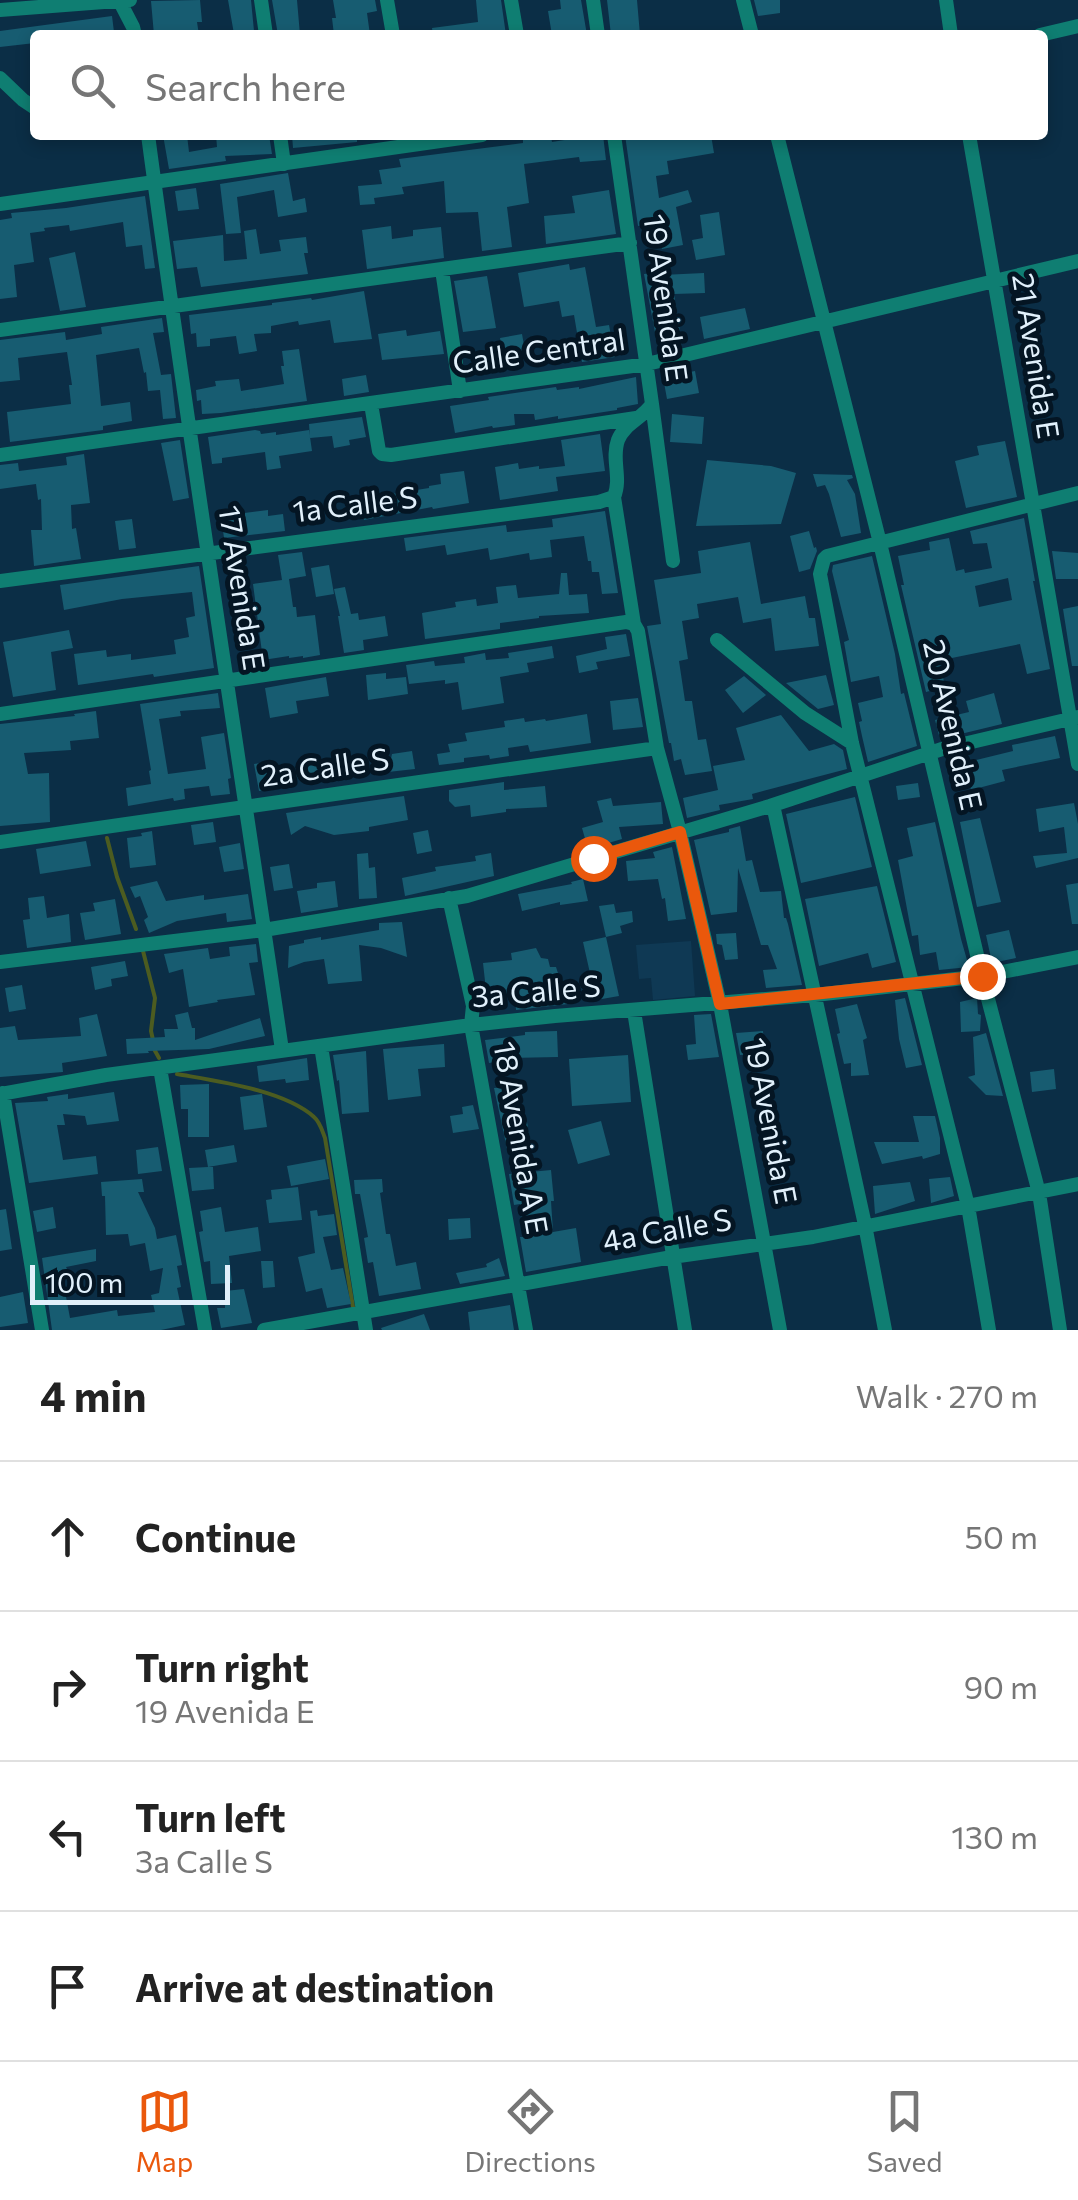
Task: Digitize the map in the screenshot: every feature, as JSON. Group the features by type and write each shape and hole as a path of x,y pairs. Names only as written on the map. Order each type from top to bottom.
{"street":[{"path":"261,0 265,30"},
{"path":"387,0 392,30"},
{"path":"511,0 515,30"},
{"path":"593,0 597,30"},
{"path":"743,0 751,30"},
{"path":"946,0 950,30"},
{"path":"0,10 123,1 134,30"},
{"path":"1048,33 1078,26"},
{"path":"0,78 30,105"},
{"name":"17 Avenida E","path":"149,140 282,1050"},
{"path":"281,140 284,164"},
{"path":"0,204 284,164 410,140"},
{"name":"19 Avenida E","path":"615,140 652,404 619,436 619,486 606,500 636,628 658,748 720,1004 780,1330"},
{"name":"20 Avenida E","path":"778,140 931,752 982,976 1039,1193 1060,1330"},
{"name":"21 Avenida E","path":"970,140 1031,505 1074,718 1078,764"},
{"path":"0,330 630,243"},
{"name":"Calle Central","path":"0,455 647,364 1078,261"},
{"path":"442,270 460,392"},
{"path":"372,404 378,451 382,454 641,417"},
{"path":"652,404 673,562"},
{"path":"989,1330 968,1206 852,743 820,574 826,556 1078,494"},
{"name":"1a Calle S","path":"0,582 606,500"},
{"path":"0,714 626,622 636,628"},
{"path":"717,640 805,713 852,743"},
{"path":"0,962 264,930 468,896 774,805 931,752 1074,718"},
{"name":"2a Calle S","path":"0,842 658,748"},
{"path":"774,805 866,1224 885,1330"},
{"name":"18 Avenida A E","path":"449,898 473,1006 471,1024 526,1330"},
{"name":"3a Calle S","path":"1,1094 471,1024 815,996 982,976 1078,957"},
{"path":"634,1011 685,1330"},
{"path":"321,1046 366,1330"},
{"path":"160,1068 205,1330"},
{"path":"1,1094 42,1330"},
{"name":"4a Calle S","path":"264,1330 672,1257 814,1236 1078,1184"}],"shaded area":[{"path":"691,941 695,996 653,1000 651,978 639,979 636,945"}],"building":[{"path":"200,0 202,22 197,22 198,30 154,30 151,1"},
{"path":"228,0 251,0 254,30 233,30"},
{"path":"272,0 297,0 300,30 277,30"},
{"path":"333,0 375,0 377,11 367,13 369,30 333,30 332,18 336,18"},
{"path":"476,0 501,0 505,30 432,30 432,28 478,22"},
{"path":"560,0 581,0 586,30 551,30 548,11 561,9"},
{"path":"607,0 637,0 640,30 610,30"},
{"path":"754,0 780,0 780,13 758,16"},
{"path":"112,16 114,30 30,30 30,44 0,47 0,31"},
{"path":"164,140 188,140 189,152 217,147 216,140 270,140 272,154 225,156 226,161 169,169"},
{"path":"292,140 357,140 357,142 293,148"},
{"path":"523,140 604,140 606,160 580,162 579,157 524,164 529,203 507,207 512,247 482,251 478,212 446,213 444,181 402,187 404,194 374,198 375,204 360,205 358,186 382,184 379,170 401,167 399,159"},
{"path":"626,140 712,140 714,153 667,161 669,174 656,176 659,198 688,190 692,202 676,207 683,245 662,249 657,223 638,226"},
{"path":"288,173 293,201 305,198 307,212 278,217 274,190 237,197 241,233 226,234 220,184"},
{"path":"196,188 199,209 178,211 175,191"},
{"path":"609,190 616,234 546,244 544,216 575,213 572,196"},
{"path":"145,196 155,268 145,269 142,245 126,247 123,222 70,231 69,225 44,228 45,231 30,233 34,262 14,265 17,297 0,299 0,220 12,218 11,213"},
{"path":"719,212 725,255 696,260 692,240 703,238 700,215"},
{"path":"391,226 392,239 413,236 413,230 441,227 444,258 367,269 362,230"},
{"path":"256,229 260,254 281,251 279,240 306,237 308,274 201,287 197,267 177,269 173,241 223,235 224,261 247,259 244,231"},
{"path":"75,252 86,307 60,311 49,258"},
{"path":"569,264 570,270 585,267 596,327 609,325 615,357 582,362 574,315 562,317 559,301 524,307 518,273"},
{"path":"704,273 705,293 674,294 682,344 658,348 644,274"},
{"path":"487,276 496,328 463,332 454,281"},
{"path":"364,291 372,339 334,343 330,320 299,325 298,321 271,326 271,333 254,334 257,351 239,354 236,336 210,339 210,346 197,347 196,333 191,334 189,315"},
{"path":"745,308 750,329 704,339 700,317"},
{"path":"162,318 164,332 153,333 161,375 171,374 176,418 163,419 160,390 148,391 139,348 96,355 101,406 130,402 132,421 103,426 103,430 10,442 7,412 71,404 72,385 67,352 18,358 20,380 0,382 0,340 65,332 66,340 102,334 101,327"},
{"path":"406,330 407,336 440,331 444,354 382,360 378,334"},
{"path":"522,334 526,356 504,359 500,338"},
{"path":"299,349 307,401 202,414 196,390 216,386 215,381 239,379 241,391 284,384 282,351"},
{"path":"695,371 699,393 667,399 663,377"},
{"path":"366,375 369,392 344,396 342,379"},
{"path":"636,377 638,404 558,419 535,420 534,414 514,414 515,425 455,433 450,406 556,387 579,389"},
{"path":"672,414 704,417 702,444 670,442"},
{"path":"362,417 366,437 349,440 350,445 334,448 332,436 310,438 309,424"},
{"path":"255,430 276,435 309,430 312,451 279,456 281,468 267,470 265,452 222,458 222,463 212,464 208,437"},
{"path":"600,434 605,471 556,477 558,491 500,500 495,467 518,463 519,469 565,466 561,440"},
{"path":"180,440 189,498 173,501 161,443"},
{"path":"1005,441 1017,497 966,508 955,461 979,455 977,446"},
{"path":"84,454 90,503 71,505 72,529 76,528 81,559 34,566 31,530 42,530 41,499 38,500 36,484 0,489 0,465 18,463 19,471 67,465 66,457"},
{"path":"707,460 771,466 796,473 781,524 696,526"},
{"path":"464,471 469,503 364,520 360,499 429,488 441,484 440,474"},
{"path":"813,474 852,475 847,480 855,494 861,533 841,537 825,485 817,487"},
{"path":"268,510 268,516 283,514 285,531 224,538 221,516"},
{"path":"605,511 618,593 602,594 599,572 592,572 584,536 550,540 552,557 530,560 529,553 490,560 488,548 447,555 445,545 406,551 404,538 506,525 507,532 553,527 552,519"},
{"path":"1024,518 1050,669 1027,674 1020,644 942,660 945,687 926,692 898,556 930,550 929,542 949,538 956,571 992,568 987,543 973,544 970,531","holes":["1008,578 1012,600 979,607 975,586"]},
{"path":"132,519 136,548 119,550 115,521"},
{"path":"809,531 817,551 810,569 799,572 790,536"},
{"path":"750,542 761,604 805,596 809,618 815,618 819,646 775,651 771,618 743,623 738,597 697,604 699,618 682,621 688,659 679,661 685,701 692,701 698,740 706,739 712,771 685,775 681,759 674,761 669,743 647,626 661,624 654,580 701,573 698,551"},
{"path":"1052,551 1078,553 1078,579 1056,579"},
{"path":"302,552 306,576 289,579 293,607 297,617 315,615 320,655 263,660 253,584 282,580 278,555"},
{"path":"872,556 901,694 904,693 917,746 868,762 858,703 883,697 879,676 851,682 844,642 849,640 832,571 833,565"},
{"path":"329,565 334,594 316,597 311,568"},
{"path":"199,566 214,668 78,685 74,654 106,650 107,657 131,654 131,660 176,654 174,640 189,637 186,618 195,616 192,592 64,610 60,585"},
{"path":"561,573 567,573 569,595 587,594 589,613 539,616 500,623 500,629 425,639 422,613 476,599 477,606 498,603 496,587 516,585 518,598 559,594"},
{"path":"345,587 351,614 358,613 359,620 385,616 388,636 363,640 364,650 344,653 334,589"},
{"path":"1078,606 1078,666 1072,666 1063,609"},
{"path":"69,630 73,648 51,652 56,690 13,697 3,642"},
{"path":"626,634 630,656 596,662 598,669 579,673 576,656 607,649 605,637"},
{"path":"552,646 554,658 527,663 529,672 500,677 504,703 462,710 458,682 409,684 406,665 434,661 435,666 465,663 464,657 485,653 486,660 509,658 508,653"},
{"path":"386,673 386,679 406,677 408,694 368,700 366,675"},
{"path":"826,675 834,705 818,709 786,683"},
{"path":"744,676 766,695 743,713 725,690"},
{"path":"326,677 329,696 296,701 298,713 270,718 265,688"},
{"path":"218,693 220,708 180,711 181,716 159,719 168,774 206,769 201,737 224,733 230,794 211,796 209,786 184,789 185,799 128,806 126,788 151,784 140,704"},
{"path":"994,693 1002,724 940,739 935,720 969,712 966,701"},
{"path":"638,698 643,727 613,730 610,701"},
{"path":"96,711 99,738 70,741 71,750 24,753 28,774 49,773 50,822 0,826 0,724"},
{"path":"587,714 591,743 530,752 528,745 508,748 509,756 464,758 464,762 439,765 437,754 450,752 448,744 467,741 465,733 505,727 504,721 546,721"},
{"path":"781,715 809,751 834,744 843,750 847,769 752,794 753,799 719,805 720,810 687,818 683,798 718,790 713,766 745,760 736,728"},
{"path":"1055,736 1060,758 1002,770 1005,781 971,790 964,763 1013,751 1012,745"},
{"path":"412,751 415,769 388,772 392,754"},
{"path":"316,756 319,775 294,778 295,785 259,791 254,764 274,761 276,771 301,767 300,758"},
{"path":"504,782 504,790 545,786 547,807 506,809 471,817 470,805 455,807 449,801 449,790"},
{"path":"918,783 920,797 898,800 896,786"},
{"path":"404,796 408,820 369,827 369,831 334,835 305,826 291,835 286,813"},
{"path":"855,797 872,867 801,883 786,814"},
{"path":"611,798 613,806 661,802 663,824 619,827 622,839 588,849 582,828 603,822 597,801"},
{"path":"1074,803 1078,858 1036,868 1033,856 1067,853 1064,827 1039,832 1036,809"},
{"path":"980,818 1001,902 977,907 960,822"},
{"path":"213,822 216,842 194,845 191,825"},
{"path":"935,822 969,967 939,970 936,952 920,955 918,935 912,936 898,860 913,856 907,828"},
{"path":"740,826 746,861 752,860 760,892 781,891 802,985 766,988 763,970 777,969 768,945 761,945 738,868 737,912 711,915 694,840"},
{"path":"428,830 432,851 417,854 413,833"},
{"path":"152,831 156,865 130,868 127,838"},
{"path":"86,841 91,866 40,874 36,849"},
{"path":"240,843 244,869 224,872 219,847"},
{"path":"672,847 686,919 668,921 658,879 628,881 626,861 655,858 653,852"},
{"path":"368,853 369,868 375,867 377,898 359,899 357,854"},
{"path":"491,853 494,876 405,896 402,878 436,871 435,867 476,861 475,856"},
{"path":"289,864 293,888 274,891 270,867"},
{"path":"583,879 588,901 560,902 522,911 518,894"},
{"path":"157,881 166,901 248,894 252,919 227,922 226,913 177,921 149,933 140,896 135,898 130,887"},
{"path":"335,881 338,907 301,913 297,891"},
{"path":"1078,883 1078,924 1072,924 1066,885"},
{"path":"877,886 896,962 872,968 868,953 819,966 805,899"},
{"path":"44,896 47,918 69,914 71,942 27,948 23,920 30,919 28,898"},
{"path":"115,899 121,934 85,940 80,913 95,911 93,903"},
{"path":"614,904 616,913 632,911 633,922 620,926 622,933 606,937 599,906"},
{"path":"402,922 407,957 359,945 362,981 328,984 324,959 288,968 289,946 304,940 379,930 379,923"},
{"path":"1009,930 1016,958 992,963 986,935"},
{"path":"736,933 738,959 725,960 716,934"},
{"path":"606,937 619,996 596,1000 583,942"},
{"path":"256,944 258,962 249,963 255,995 189,1007 183,969 169,973 164,954 208,948 210,959 230,956 229,947"},
{"path":"536,948 541,958 548,959 550,967 556,967 568,1004 516,1010 515,996 487,999 483,963 512,960 511,953"},
{"path":"125,961 128,976 111,979 112,986 95,990 91,967"},
{"path":"22,985 26,1009 9,1012 5,988"},
{"path":"905,998 922,1065 906,1068 895,1000"},
{"path":"977,998 980,1031 961,1032 960,1002"},
{"path":"857,1004 867,1038 863,1040 869,1075 851,1076 851,1063 844,1064 835,1009"},
{"path":"188,1012 195,1040 260,1018 265,1036 209,1049 127,1054 126,1039 165,1037 164,1029 178,1029 175,1015"},
{"path":"97,1014 107,1056 62,1063 63,1072 0,1077 0,1028 15,1026 18,1040 81,1036 79,1018"},
{"path":"711,1014 719,1057 688,1060 686,1045 696,1044 694,1015"},
{"path":"557,1031 558,1057 509,1058 489,1063 485,1040"},
{"path":"763,1031 765,1053 740,1055 736,1033"},
{"path":"986,1033 1003,1096 986,1095 968,1077 975,1075 973,1037"},
{"path":"444,1044 445,1067 418,1069 421,1096 388,1100 383,1049"},
{"path":"366,1051 369,1112 342,1114 333,1055"},
{"path":"628,1055 631,1102 572,1106 569,1059"},
{"path":"307,1058 309,1080 259,1082 257,1066"},
{"path":"1054,1069 1056,1089 1032,1092 1030,1072"},
{"path":"209,1084 209,1137 188,1137 188,1109 181,1109 180,1085"},
{"path":"518,1086 521,1123 527,1122 531,1144 507,1149 494,1088"},
{"path":"114,1092 119,1121 87,1125 85,1116 63,1114 65,1125 57,1125 63,1160 96,1156 98,1174 29,1183 15,1103 48,1101 47,1097 68,1094 68,1099"},
{"path":"262,1094 267,1127 244,1130 240,1097"},
{"path":"473,1105 479,1129 453,1133 450,1116 463,1114 462,1107"},
{"path":"913,1116 935,1116 940,1154 882,1164 874,1142 919,1142"},
{"path":"601,1121 610,1155 578,1164 568,1130"},
{"path":"234,1145 237,1162 208,1167 205,1150"},
{"path":"158,1147 162,1171 138,1174 136,1150"},
{"path":"325,1159 329,1179 291,1186 287,1166"},
{"path":"213,1167 214,1189 192,1191 189,1168"},
{"path":"551,1170 553,1232 576,1228 581,1262 526,1272 520,1204 514,1205 509,1174"},
{"path":"950,1177 954,1196 931,1203 929,1179"},
{"path":"142,1179 144,1192 138,1192 157,1239 176,1235 182,1265 177,1266 181,1287 177,1288 185,1325 161,1330 52,1330 42,1258 59,1255 96,1249 96,1261 61,1270 70,1318 117,1310 118,1316 155,1312 151,1295 159,1293 163,1268 150,1271 145,1243 130,1246 128,1234 106,1235 102,1196 101,1182"},
{"path":"382,1179 380,1193 386,1234 390,1234 396,1266 416,1262 421,1289 379,1296 373,1262 368,1263 364,1238 368,1237 354,1180"},
{"path":"910,1182 915,1201 875,1214 873,1186"},
{"path":"298,1187 302,1220 269,1223 266,1200 272,1199 271,1190"},
{"path":"53,1207 56,1228 37,1232 33,1211"},
{"path":"221,1207 225,1232 258,1227 261,1251 229,1256 232,1283 211,1284 210,1261 204,1262 199,1232 203,1231 200,1211"},
{"path":"6,1209 12,1249 0,1251 0,1210"},
{"path":"317,1210 318,1216 334,1214 337,1235 323,1237 331,1270 343,1268 351,1304 327,1308 322,1288 306,1292 298,1257 315,1253 310,1211"},
{"path":"470,1218 471,1238 449,1240 448,1219"},
{"path":"499,1258 505,1276 460,1284 456,1273 487,1267"},
{"path":"261,1261 273,1261 275,1287 263,1288"},
{"path":"244,1289 252,1323 221,1328 217,1308 225,1308 225,1291"},
{"path":"23,1292 28,1323 0,1327 0,1297"},
{"path":"510,1305 514,1330 470,1330 468,1312"},
{"path":"424,1314 430,1330 381,1328"}],"waterway":[{"path":"107,838 136,929"},
{"path":"143,951 155,998 153,1040"},
{"path":"154,1049 159,1058"},
{"path":"177,1074 268,1093 301,1108 318,1121 325,1138 353,1307"}],"route":[{"path":"593,858 680,832 720,1004 982,976"}]}
